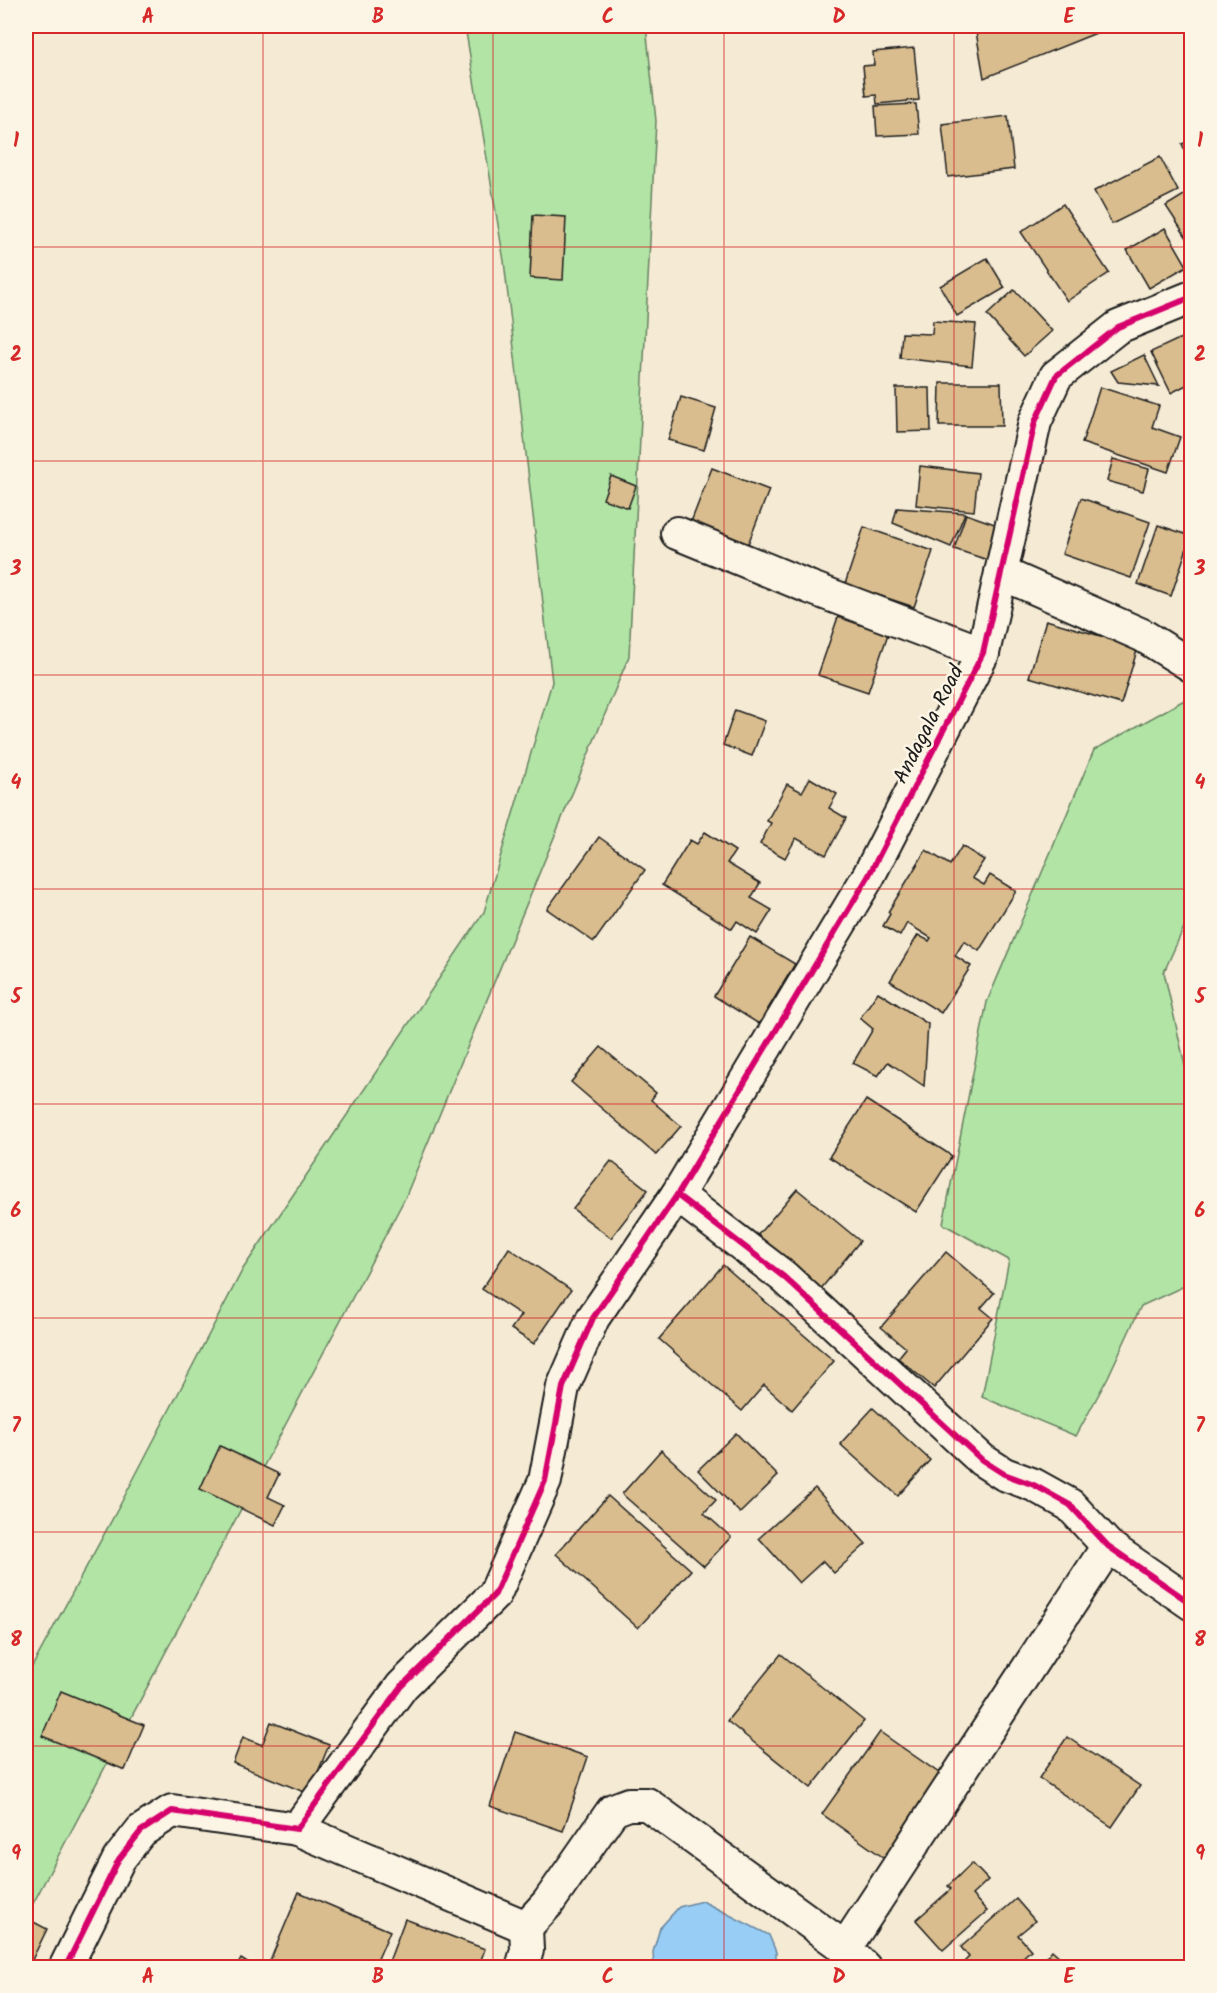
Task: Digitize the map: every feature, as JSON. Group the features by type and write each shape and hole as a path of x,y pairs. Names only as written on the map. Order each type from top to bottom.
{"street":[{"name":"Andagala Road","path":"297,1829 402,1686 495,1594 545,1481 563,1387 593,1317 677,1196 868,877 983,653 1035,422 1056,376 1118,327 1191,297"},
{"path":"677,532 809,587 983,653"},
{"path":"1001,573 1142,635 1191,666"},
{"path":"677,1196 784,1277 982,1460 1004,1474 1034,1485 1070,1505 1108,1546 1191,1604"},
{"path":"522,1968 527,1950 526,1927 548,1903 613,1810 629,1804 647,1804 855,1958 1108,1546"},
{"path":"66,1968 119,1859 141,1831 172,1811 297,1829 526,1927"}],"green space":[{"path":"465,26 646,26 656,121 629,656 405,1198 26,1917 26,1678 120,1505 243,1269 484,912 552,682 504,261"},
{"path":"1191,683 1191,913 1164,972 1191,1092 1191,1283 1141,1306 1108,1377 1076,1436 982,1397 1009,1260 943,1224 987,1002 1094,750 1188,698"}],"water":[{"path":"702,1901 769,1935 776,1952 776,1967 654,1967 653,1952 660,1928 679,1907"}],"building":[{"path":"975,26 1099,26 1101,31 984,78"},
{"path":"914,48 919,100 877,104 876,95 866,96 863,66 874,65 873,52"},
{"path":"916,104 919,134 877,136 875,106"},
{"path":"1008,116 1014,169 948,177 942,124"},
{"path":"1192,140 1192,166 1182,144"},
{"path":"1160,157 1178,191 1112,224 1094,191"},
{"path":"1192,190 1192,243 1191,244 1166,206"},
{"path":"1063,204 1109,273 1067,301 1021,232"},
{"path":"533,215 566,217 563,280 530,278"},
{"path":"1165,228 1187,266 1149,288 1127,250"},
{"path":"987,258 1005,288 957,316 940,286"},
{"path":"1014,290 1052,331 1024,356 987,315"},
{"path":"933,321 976,324 972,366 900,358 902,333 932,334"},
{"path":"1192,333 1192,382 1171,393 1151,352"},
{"path":"1144,355 1159,386 1118,382 1111,371"},
{"path":"940,383 1001,383 1002,426 939,426"},
{"path":"1100,387 1159,406 1152,427 1180,437 1168,472 1082,443"},
{"path":"896,388 930,388 931,431 897,432"},
{"path":"681,397 716,408 704,450 668,440"},
{"path":"1113,459 1149,469 1143,491 1107,481"},
{"path":"920,466 978,473 974,511 916,505"},
{"path":"712,468 769,490 748,544 691,522"},
{"path":"611,476 636,486 628,508 603,499"},
{"path":"1081,498 1150,522 1131,578 1062,554"},
{"path":"897,508 965,513 951,547 893,523"},
{"path":"966,514 1006,528 994,562 954,549"},
{"path":"1158,525 1191,536 1171,596 1138,584"},
{"path":"864,527 933,551 914,607 845,584"},
{"path":"838,617 888,634 868,692 818,675"},
{"path":"1046,620 1138,647 1121,704 1029,677"},
{"path":"735,710 765,721 752,756 723,745"},
{"path":"810,778 837,794 829,808 846,818 826,855 796,838 785,858 760,844 771,823 767,821 787,784 802,792"},
{"path":"705,832 735,851 727,863 760,883 751,898 772,910 757,934 737,921 732,929 662,885 690,840 697,844"},
{"path":"599,837 645,870 594,942 547,909"},
{"path":"962,846 984,860 972,878 984,885 990,875 1016,891 979,951 964,941 955,956 971,966 941,1013 890,981 918,935 929,941 931,938 907,923 900,936 883,926 890,914 888,912 926,850 950,865"},
{"path":"750,937 795,964 759,1024 714,996"},
{"path":"878,992 928,1024 924,1086 888,1062 878,1076 853,1063 873,1029 860,1018"},
{"path":"601,1047 656,1093 651,1100 681,1126 656,1155 571,1082"},
{"path":"866,1100 952,1156 916,1212 829,1157"},
{"path":"611,1161 648,1190 611,1238 573,1209"},
{"path":"797,1189 860,1241 820,1290 756,1237"},
{"path":"509,1248 571,1290 534,1344 511,1329 521,1315 482,1289"},
{"path":"946,1252 994,1293 981,1308 993,1318 934,1388 898,1358 906,1348 881,1327"},
{"path":"723,1265 834,1361 792,1410 764,1385 742,1411 659,1339"},
{"path":"873,1408 930,1460 898,1496 840,1444"},
{"path":"736,1433 778,1476 740,1513 698,1470"},
{"path":"220,1446 279,1474 268,1497 285,1505 275,1525 200,1489"},
{"path":"661,1450 716,1500 704,1513 731,1537 704,1566 622,1494"},
{"path":"815,1488 866,1544 834,1573 823,1561 799,1583 759,1538"},
{"path":"608,1496 691,1570 638,1628 556,1554"},
{"path":"781,1654 864,1721 811,1788 727,1721"},
{"path":"61,1691 144,1725 125,1770 42,1736"},
{"path":"271,1722 329,1745 309,1794 233,1763 243,1737 262,1745"},
{"path":"515,1732 588,1757 563,1831 490,1806"},
{"path":"880,1732 946,1778 887,1860 822,1814"},
{"path":"1067,1737 1140,1786 1112,1827 1039,1778"},
{"path":"972,1863 988,1880 972,1895 987,1911 943,1950 916,1920 951,1889 948,1886"},
{"path":"299,1892 390,1931 374,1968 267,1968"},
{"path":"1016,1899 1035,1921 1018,1935 1031,1950 1011,1968 968,1968 964,1962 969,1957 961,1947"},
{"path":"26,1918 47,1929 28,1968 26,1968"},
{"path":"405,1919 485,1949 478,1968 387,1967"},
{"path":"1052,1950 1072,1968 1037,1968"},
{"path":"241,1959 255,1968 236,1968"}],"cycle path":[{"path":"65,1968 119,1859 141,1831 172,1811 297,1829 402,1686 495,1594 545,1481 563,1387 593,1318 677,1195 868,877 983,653 1035,422 1056,376 1118,327 1192,297"},
{"path":"677,1195 784,1277 982,1460 1004,1474 1034,1485 1070,1505 1108,1546 1192,1604"}]}
